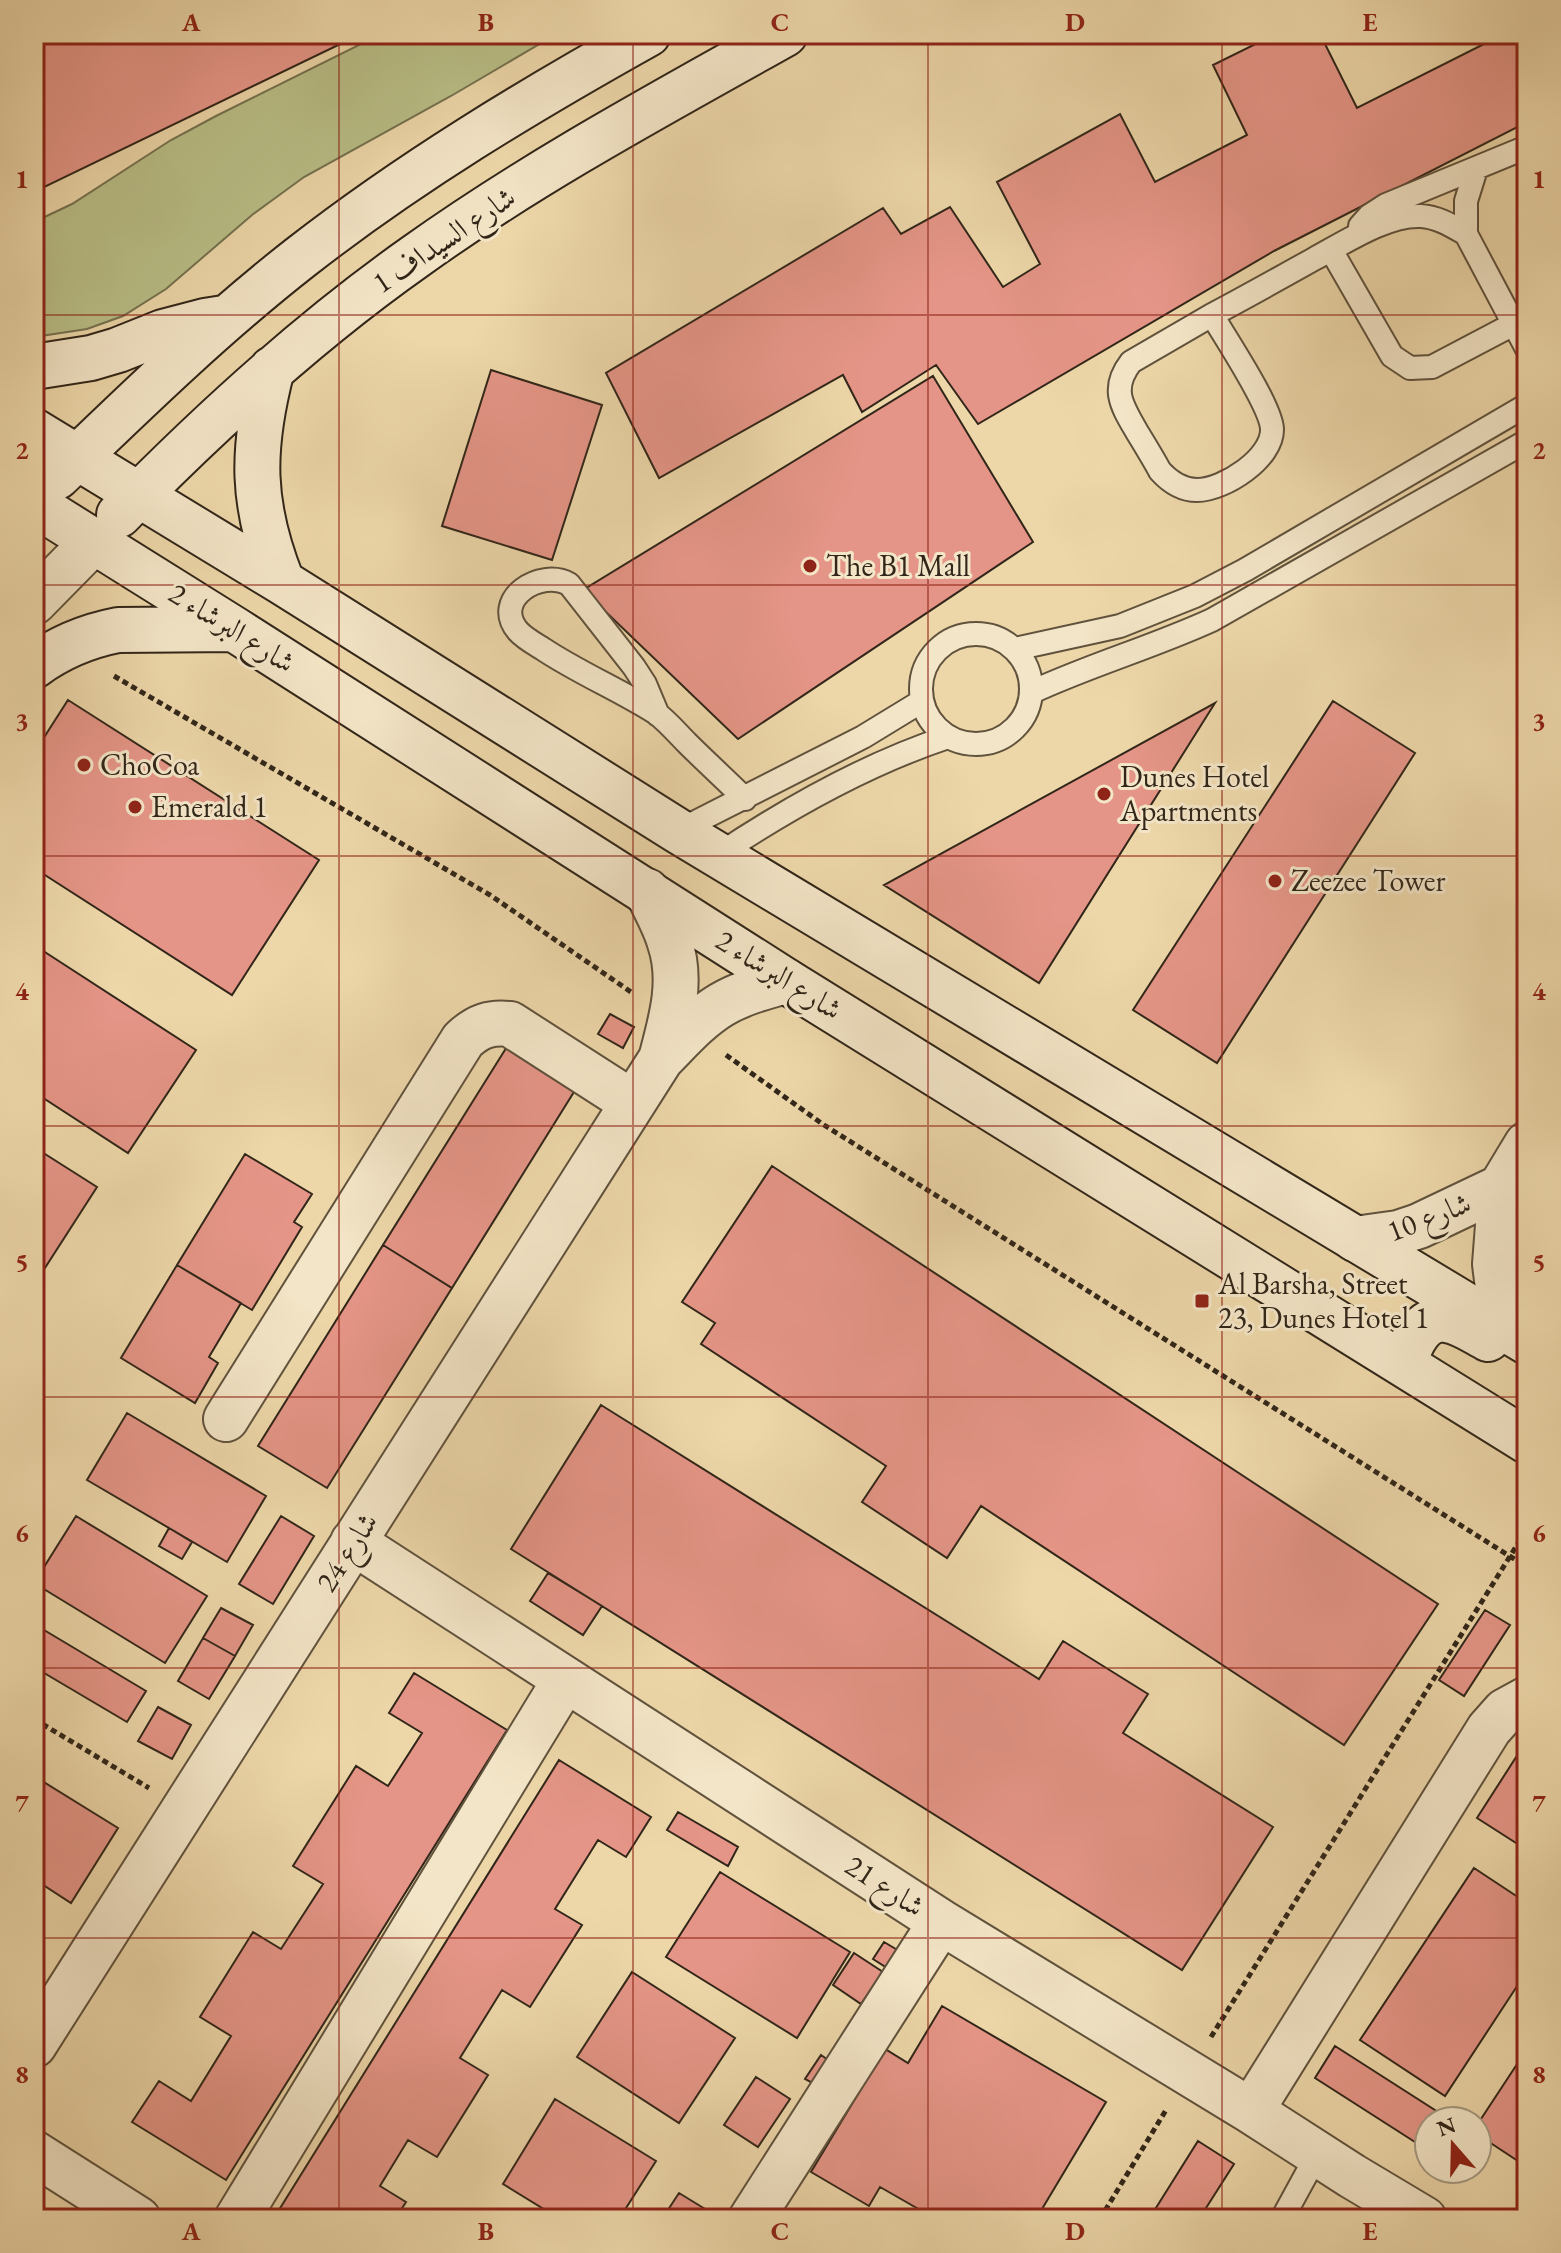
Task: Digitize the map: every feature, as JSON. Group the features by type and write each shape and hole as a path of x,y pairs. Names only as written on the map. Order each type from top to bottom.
{"street":[{"path":"34,502 139,398 227,318 300,258 402,183 535,99 648,34"},
{"name":"شارع السيداف 1","path":"34,602 175,458 272,369 342,311 415,256 491,205 785,34"},
{"path":"34,367 91,358 174,329 227,318"},
{"path":"272,369 256,446 257,485 265,535 282,582"},
{"path":"34,431 282,582 678,831 1355,1239 1523,1344"},
{"name":"شارع البرشاء 2","path":"34,502 786,981 1527,1441"},
{"path":"34,666 65,646 118,630 234,629"},
{"name":"شارع 24","path":"647,891 662,920 673,956 676,994 674,1036"},
{"name":"شارع 24","path":"34,2045 674,1036 734,998 786,981"},
{"path":"226,1419 463,1040 473,1031 497,1022 510,1024 633,1103"},
{"name":"شارع 10","path":"1523,1344 1504,1312 1495,1264 1501,1187 1527,1144"},
{"name":"شارع 10","path":"1355,1239 1398,1233 1501,1187"},
{"path":"1405,1364 1409,1347 1419,1331 1438,1319 1523,1344"},
{"name":"شارع 21","path":"353,1542 941,1922 1424,2219"},
{"path":"237,2219 565,1680"},
{"path":"1251,2111 1489,1729 1505,1711 1527,1699"},
{"path":"751,2219 941,1922"},
{"path":"34,2153 138,2219"}],"lane":[{"path":"1354,238 1369,216 1386,205 1527,147"},
{"path":"1466,234 1466,201 1476,169"},
{"path":"1212,315 1265,406 1270,417 1272,439 1260,458 1222,484 1189,489 1168,479 1160,471 1123,408 1120,384 1123,372 1131,362 1212,315 1395,219 1420,216 1445,221 1466,234 1521,320 1527,349"},
{"path":"1331,250 1392,356 1410,368 1432,367 1521,320"},
{"path":"1015,649 1120,626 1195,596 1527,405"},
{"path":"1032,692 1212,620 1527,441"},
{"path":"658,715 634,667 569,584 561,579 549,579 522,590 515,597 510,606 511,619 519,633 560,660 658,715 745,799"},
{"path":"987,634 1015,649 1030,676 1032,692 1021,722 1009,733 995,741 963,743 948,737 931,722 922,701 921,685 924,670 942,645 956,637 987,634"},
{"path":"678,831 883,726 922,701"},
{"path":"718,855 836,785 905,752 948,737"},
{"path":"1282,2219 1318,2153"}],"path":[{"path":"83,639 90,661 490,895 674,1036 824,1125 1527,1567"},
{"path":"1100,2219 1527,1529"},
{"path":"34,1719 183,1809"}],"green space":[{"path":"381,34 547,34 548,39 304,177 252,215 166,289 123,316 87,329 34,337 34,222 72,204 171,140"}],"building":[{"path":"34,34 361,34 34,192"},
{"path":"1276,34 1320,34 1357,108 1492,40 1489,34 1527,34 1527,122 1274,251 978,424 936,365 862,412 843,375 659,478 606,373 883,208 901,234 950,207 1003,287 1040,264 997,182 1120,114 1155,182 1247,135 1213,65"},
{"path":"491,370 602,405 552,560 442,526"},
{"name":"The B1 Mall","path":"933,376 1033,542 738,739 583,590"},
{"name":"Emerald 1","path":"68,700 319,860 232,995 34,868 34,753"},
{"name":"Zeezee Tower","path":"1333,701 1415,753 1217,1063 1133,1010"},
{"name":"Dunes Hotel Apartments","path":"1215,703 1039,983 884,885"},
{"path":"34,945 196,1050 128,1153 34,1092"},
{"path":"610,1014 634,1027 623,1048 598,1034"},
{"path":"513,1037 582,1079 452,1288 383,1245"},
{"path":"34,1147 97,1187 34,1285"},
{"path":"245,1154 312,1194 294,1222 302,1227 252,1310 177,1265"},
{"path":"772,1166 1438,1604 1344,1745 981,1506 947,1558 862,1502 886,1466 701,1344 715,1323 682,1302"},
{"path":"1527,1202 1527,1278 1522,1274 1513,1227"},
{"path":"383,1245 452,1288 327,1488 258,1446"},
{"path":"177,1265 241,1303 209,1357 218,1363 195,1403 121,1358"},
{"path":"601,1405 1039,1679 1063,1641 1148,1694 1123,1733 1273,1827 1182,1970 511,1549"},
{"path":"127,1413 266,1496 227,1562 87,1480"},
{"path":"76,1516 207,1596 165,1663 34,1583"},
{"path":"281,1516 314,1536 273,1604 239,1584"},
{"path":"169,1528 192,1542 182,1559 159,1546"},
{"path":"548,1573 602,1606 583,1635 530,1601"},
{"path":"221,1608 253,1625 235,1656 203,1638"},
{"path":"1485,1610 1510,1625 1464,1696 1439,1680"},
{"path":"34,1624 146,1691 127,1722 34,1667"},
{"path":"203,1638 235,1656 209,1699 178,1681"},
{"path":"414,1673 507,1730 226,2180 132,2122 159,2081 191,2101 231,2036 200,2017 253,1932 281,1949 323,1884 293,1866 356,1766 388,1786 422,1733 389,1713"},
{"path":"158,1707 191,1725 172,1759 138,1741"},
{"path":"1527,1740 1527,1850 1477,1818"},
{"path":"559,1760 651,1817 626,1857 598,1840 555,1909 582,1925 530,2007 502,1990 460,2058 488,2075 437,2157 408,2140 380,2186 406,2202 395,2219 295,2219 279,2210"},
{"path":"34,1776 118,1828 71,1903 34,1879"},
{"path":"678,1812 738,1847 728,1866 667,1830"},
{"path":"1474,1868 1527,1903 1527,1971 1445,2096 1360,2040"},
{"path":"720,1872 850,1952 797,2038 666,1957"},
{"path":"34,1923 44,1929 34,1945"},
{"path":"884,1942 906,1955 895,1973 873,1959"},
{"path":"854,1953 883,1972 861,2004 833,1985"},
{"path":"632,1972 735,2038 679,2123 577,2057"},
{"path":"942,2006 1106,2102 1036,2219 936,2219 880,2187 869,2206 811,2172 885,2049 908,2063"},
{"path":"1335,2046 1427,2105 1413,2105 1413,2141 1315,2078"},
{"path":"1527,2049 1527,2167 1493,2145 1493,2105 1490,2105"},
{"path":"821,2055 831,2062 816,2085 805,2079"},
{"path":"756,2077 790,2099 758,2147 724,2125"},
{"path":"555,2099 656,2161 619,2219 560,2219 503,2184"},
{"path":"1198,2141 1234,2164 1199,2219 1149,2219"},
{"path":"679,2193 710,2212 706,2219 662,2219"}],"place":[{"name":"The B1 Mall","path":"810,566"},
{"name":"ChoCoa","path":"84,765"},
{"name":"Dunes Hotel Apartments","path":"1104,794"},
{"name":"Emerald 1","path":"135,807"},
{"name":"Zeezee Tower","path":"1275,881"},
{"name":"Al Barsha, Street 23, Dunes Hotel 1","path":"1202,1301"}]}
